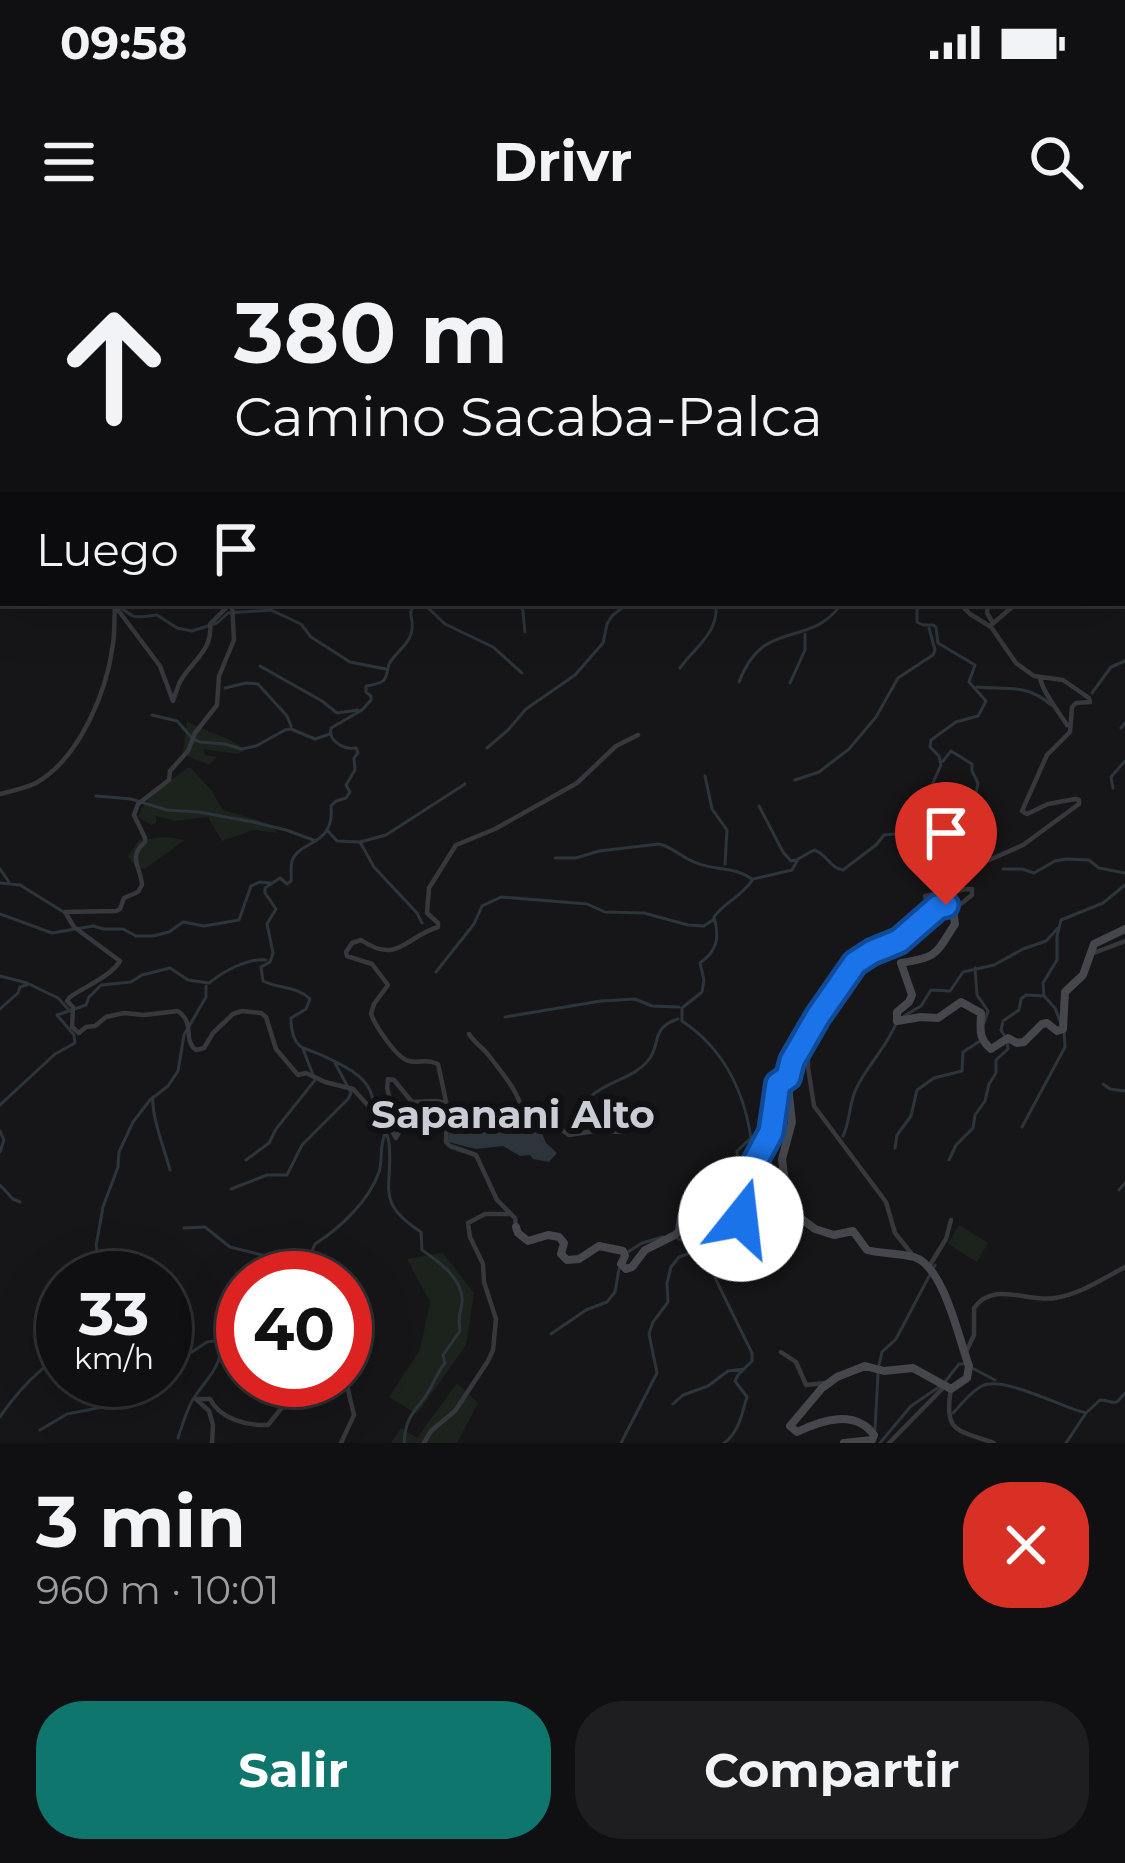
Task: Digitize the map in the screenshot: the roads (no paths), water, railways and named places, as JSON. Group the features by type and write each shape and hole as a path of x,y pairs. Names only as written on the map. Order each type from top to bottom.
{"street":[{"path":"115,606 160,666 173,701 183,675 211,643 211,624 228,606"},
{"path":"0,794 32,785 56,768 87,724 106,681 115,606"},
{"path":"231,606 232,647 219,676 217,705 170,771 169,780 138,804 134,815 145,838 134,858 142,885 116,911 65,912 74,927 120,961 67,1001 74,1007 72,1028 79,1033 106,1017 124,1013 144,1016 178,1011 187,1019 190,1044 196,1050 229,1017 242,1011 261,1012 276,1048 298,1075 306,1073 353,1089 373,1111 382,1114 396,1138 399,1132 388,1079 412,1102 436,1101 557,1125 569,1135 625,1132"},
{"path":"962,606 992,625"},
{"path":"953,910 973,889 931,900 925,897 971,868 1024,845 1079,804 1075,799 1022,812 1047,755 1070,730 1073,704 1090,700 1063,680 1034,676 1016,663 992,625 988,606"},
{"path":"992,625 1014,606"},
{"path":"1040,676 1042,688 1070,730"},
{"path":"638,735 616,746 577,783 456,845 427,895 428,914 439,927 395,950 372,948 361,940 349,946 347,956 372,964 388,985 372,1008 377,1027 403,1059 438,1064 446,1105 446,1142 476,1155 497,1200 515,1218 521,1238 559,1237 564,1243 561,1254 567,1260 579,1259 599,1246 623,1252 621,1264 626,1269 645,1250 675,1235 681,1216 704,1244 712,1246 738,1223 760,1181 756,1160 771,1132 777,1088 788,1077"},
{"path":"915,1257 873,1252 862,1246 853,1231 827,1234 799,1217 784,1191 783,1150 793,1122 788,1077 792,1061 855,963 899,941 941,905 953,910"},
{"path":"953,910 956,924 935,954 901,963 912,995 897,1012 900,1022 938,1018 961,1002 981,1012 979,1030 991,1049 1008,1038 1024,1042 1042,1024 1061,1031 1065,992 1083,974 1096,941 1125,929"},
{"path":"1091,954 1125,941"},
{"path":"809,1033 814,1106 886,1202 896,1233 928,1268 946,1299 969,1366 967,1378 947,1388 889,1443"},
{"path":"469,1034 513,1088 524,1121"},
{"path":"421,1443 455,1412 488,1361 496,1334 483,1264 468,1223 485,1214 509,1214"},
{"path":"928,1268 952,1220"},
{"path":"964,1355 974,1335 974,1308 987,1295 1060,1297 1125,1267"},
{"path":"781,1352 796,1361 806,1384 831,1382"},
{"path":"844,1443 868,1442 874,1435 851,1419 813,1423 797,1432 790,1428 831,1382 865,1366 884,1371 913,1368 947,1388"},
{"path":"947,1388 952,1426 994,1443"},
{"path":"212,1443 213,1421 196,1399 211,1400 235,1421 268,1425 282,1407"},
{"path":"341,1443 354,1415 352,1407"}],"waterway":[{"path":"119,606 133,616 157,615 192,631 217,623 228,613 271,610 301,624 311,637 350,662 386,669"},
{"path":"373,1107 369,1088 355,1073 295,1040 291,1018 306,1009 310,999 263,981 261,967 273,953 267,924 276,909 265,888 280,878 287,884 291,881 296,854 323,836 331,806 350,792 346,785 358,753 335,741 331,728 371,700 366,686 385,678 390,662 409,638 415,606"},
{"path":"426,606 445,624 493,647 522,673"},
{"path":"522,606 525,632"},
{"path":"487,748 526,709 575,675 603,643 612,616 624,606"},
{"path":"680,668 710,631 716,606"},
{"path":"739,682 761,648 816,626 839,606"},
{"path":"711,1241 716,1232 712,1208 744,1176 737,1151 751,1138 729,1072 709,1044 682,1021 682,1008 702,992 700,963 716,943 714,917 753,879 792,870 798,859 814,850 843,870 884,835 905,833 924,814 941,765 931,740 956,722 978,716 986,701 969,682 975,665 938,643 936,627 917,622 917,606"},
{"path":"795,780 819,772 849,749 876,717 898,678 933,655 929,628"},
{"path":"790,683 805,650 805,634"},
{"path":"1092,693 1111,667 1125,661"},
{"path":"260,666 337,713 358,710"},
{"path":"225,688 258,684 291,726"},
{"path":"977,687 1025,690 1051,705"},
{"path":"152,715 177,721 200,742 242,749 285,730 315,739 330,734"},
{"path":"1121,728 1125,723"},
{"path":"931,881 960,850 980,817 972,764 951,751 943,761"},
{"path":"1113,788 1111,777 1125,761"},
{"path":"705,776 712,809 727,830 725,864"},
{"path":"360,842 386,835 465,784"},
{"path":"96,796 253,822 316,841"},
{"path":"759,806 783,852 796,860"},
{"path":"327,830 337,841 360,842 374,867 422,923"},
{"path":"555,858 659,844 694,862 752,879"},
{"path":"1003,869 1034,873 1066,859 1089,860 1099,868 1125,873"},
{"path":"0,869 9,882"},
{"path":"0,883 20,885 62,911"},
{"path":"0,914 52,933 93,926 153,936 183,922 204,926 239,920 251,886 271,883"},
{"path":"1022,1127 1065,1047 1064,1031 1044,996 1043,983 1057,960 1061,920 1103,903 1125,885"},
{"path":"436,972 474,924 482,906 501,897 587,904 605,912 644,913 688,925 704,926 714,919"},
{"path":"904,1016 921,1006 931,990 950,991 963,972 994,965 1046,941 1059,927"},
{"path":"0,1105 55,1054 75,1043 57,1015 86,1005 101,985 131,982 170,968 188,980 209,983 236,966 266,960"},
{"path":"975,968 977,995 988,1011 984,1023"},
{"path":"0,976 27,983"},
{"path":"0,1009 20,987 29,984 58,998 68,1009"},
{"path":"97,1251 103,1207 119,1152 133,1122 178,1071 184,1035 206,997 206,986"},
{"path":"949,1160 973,1128 996,1073 996,1060 1008,1049 1003,1021 1019,1010 1026,995 1044,996"},
{"path":"505,1017 635,999 652,1006 679,1007"},
{"path":"591,1096 644,1065 660,1031 678,1019"},
{"path":"843,1136 856,1089 897,1021"},
{"path":"895,1148 897,1135 911,1116 917,1090 934,1078 962,1071 963,1052 980,1041"},
{"path":"246,1160 269,1143 315,1080 303,1049"},
{"path":"231,1189 267,1175 287,1175 302,1145 351,1093 334,1061"},
{"path":"1103,1084 1125,1091"},
{"path":"153,1097 170,1170"},
{"path":"378,1115 389,1143 391,1202 421,1232 422,1250 449,1272 462,1295 460,1331 410,1418 404,1443"},
{"path":"0,1131 4,1140 0,1152"},
{"path":"312,1251 368,1193 379,1172 385,1134"},
{"path":"1119,1190 1125,1183"},
{"path":"0,1185 20,1202"},
{"path":"184,1228 205,1227 230,1247 246,1251"},
{"path":"628,1252 663,1237"},
{"path":"678,1239 702,1249"},
{"path":"621,1443 657,1373 649,1334 668,1302 671,1267 679,1257 702,1249"},
{"path":"710,1250 717,1282 752,1353 752,1361 735,1381 747,1397 733,1434 724,1443"},
{"path":"879,1365 882,1352 896,1339 935,1265"},
{"path":"551,1334 607,1302 622,1266"},
{"path":"192,1352 216,1341"},
{"path":"944,1383 959,1364 965,1364"},
{"path":"178,1438 192,1401 216,1366"},
{"path":"972,1368 995,1380"},
{"path":"673,1404 728,1371 744,1369"},
{"path":"875,1430 878,1374"},
{"path":"0,1417 36,1375"},
{"path":"953,1413 974,1391 991,1384 1017,1388 1086,1413"},
{"path":"880,1443 911,1406 939,1387"},
{"path":"1066,1443 1100,1400 1116,1402 1125,1393"},
{"path":"40,1430 67,1414 103,1407"}],"district":[{"name":"Sapanani Alto","path":"513,1114"}]}
